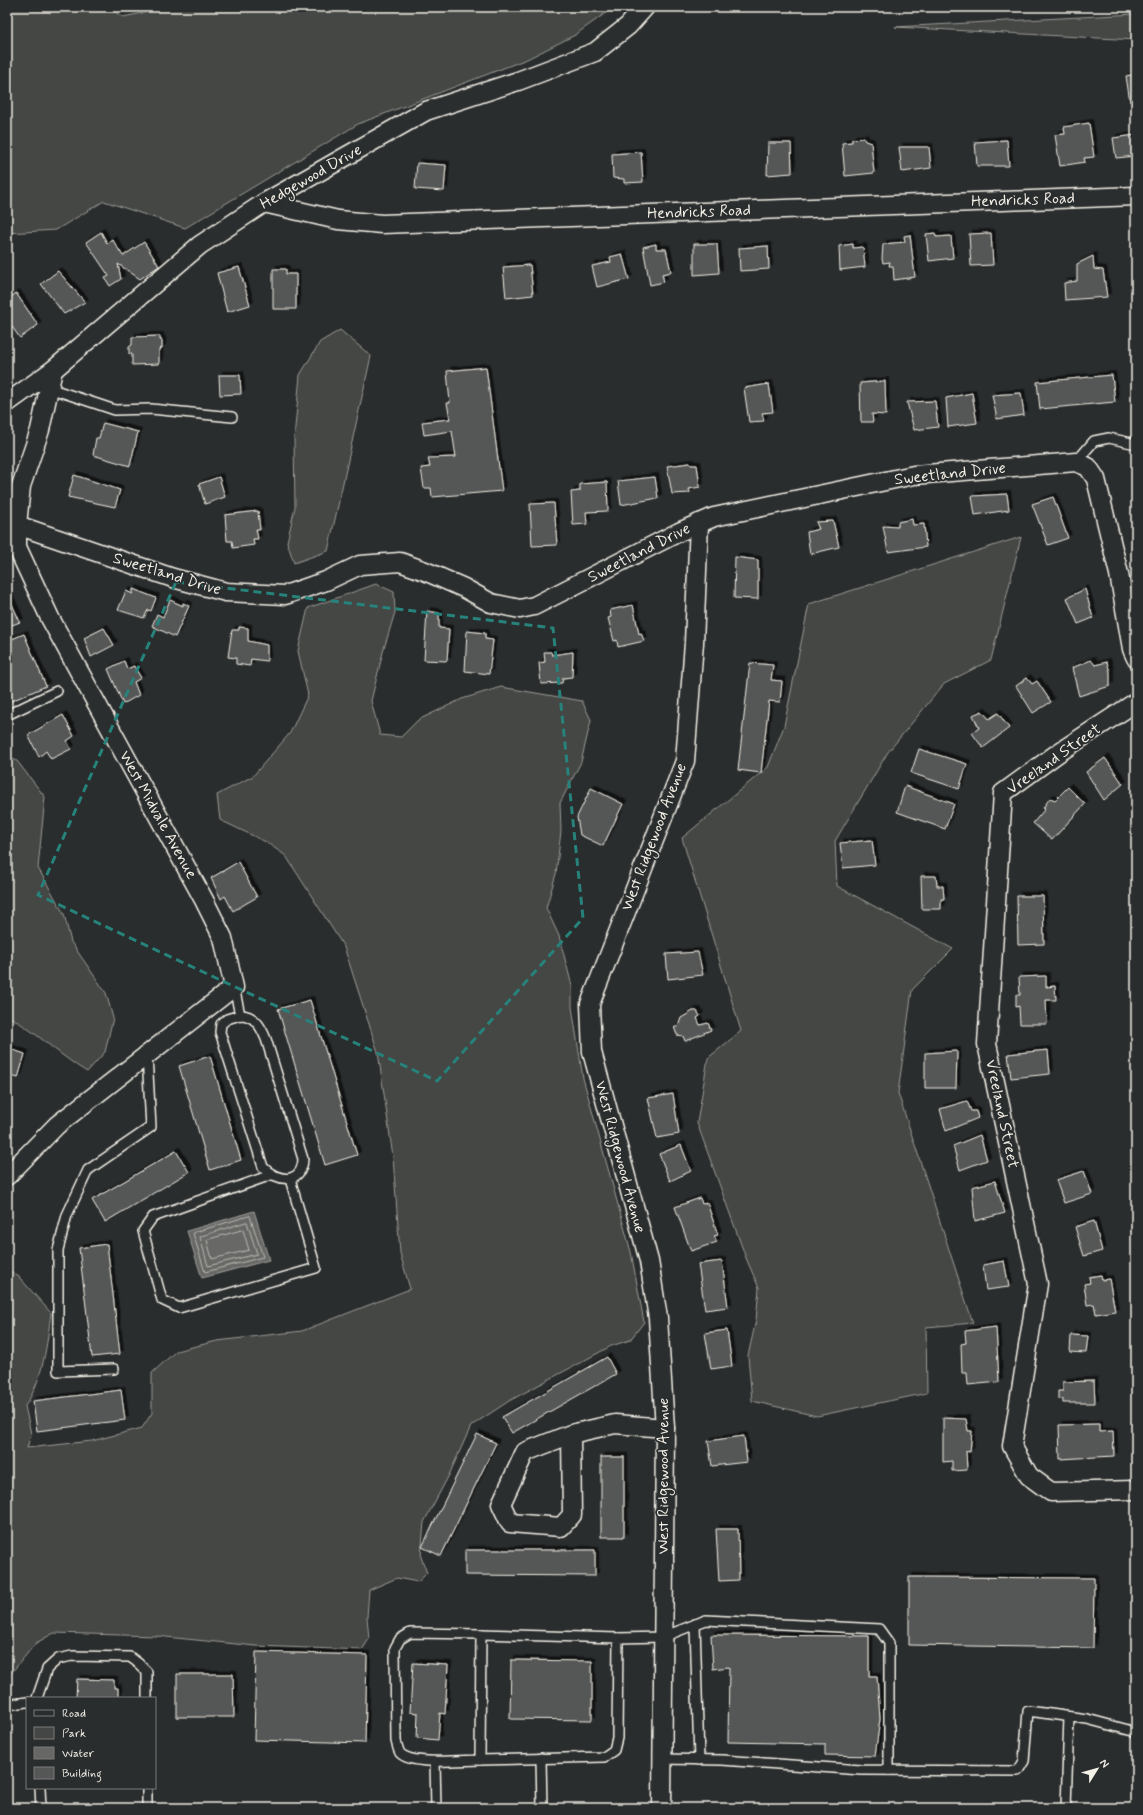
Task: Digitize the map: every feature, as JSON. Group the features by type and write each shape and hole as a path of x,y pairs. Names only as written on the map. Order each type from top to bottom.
{"street":[{"name":"Hedgewood Drive","path":"7,403 53,370 200,245 264,203 426,111 518,81 595,52 628,26 645,7"},
{"name":"Hendricks Road","path":"264,203 338,220 382,224 1136,196"},
{"name":"West Midvale Avenue","path":"53,370 40,430 21,486 17,525 12,550 204,900 223,938 234,987"},
{"name":"Sweetland Drive","path":"17,525 173,578 226,592 285,595 326,581 360,565 400,562 464,588 491,603 520,609 534,606 679,532 714,517 914,475 1076,462"},
{"path":"1076,462 1088,467 1096,479 1119,574 1132,649 1136,658"},
{"name":"West Ridgewood Avenue","path":"662,1808 665,1428 658,1318 650,1268 592,1052 590,1004 685,761 694,643 699,523"},
{"name":"Vreeland Street","path":"1136,702 1058,753 1003,793 987,1044 1038,1284 1012,1446 1029,1476 1051,1492 1136,1490"},
{"path":"7,1176 57,1125 234,987"},
{"path":"571,1434 572,1515 561,1527 510,1523 501,1504 525,1452 571,1434 615,1424 665,1428"}],"lane":[{"path":"49,388 115,410 151,409 232,417"},
{"path":"1076,462 1094,441 1109,438 1136,444"},
{"path":"7,715 57,692"},
{"path":"234,987 240,1016"},
{"path":"246,1015 257,1023 266,1039 303,1159 303,1167 299,1173 290,1179 281,1179 271,1175 263,1167 220,1032 221,1024 227,1019 240,1016 246,1015"},
{"path":"114,1369 58,1371 58,1250 67,1215 88,1170 152,1127 147,1055"},
{"path":"271,1175 153,1217 143,1231 162,1300 179,1308 316,1268 290,1179"},
{"path":"618,1638 617,1738 614,1750 604,1757 435,1762 408,1758 400,1752 396,1741 395,1648 400,1639 410,1633 663,1638 706,1620 878,1629 889,1643 889,1770"},
{"path":"695,1624 699,1760"},
{"path":"480,1760 481,1634"},
{"path":"37,1697 47,1669 58,1659 72,1656 130,1657 147,1672 147,1697"},
{"path":"7,1705 26,1702"},
{"path":"662,1759 861,1770 1018,1771 1024,1761 1028,1711 1087,1719 1136,1732"},
{"path":"1066,1808 1068,1717"},
{"path":"541,1758 542,1808"},
{"path":"435,1762 436,1808"},
{"path":"40,1789 41,1808"},
{"path":"147,1789 148,1808"}],"highlighted area":[{"path":"176,582 553,628 583,918 437,1081 38,895"}],"green space":[{"path":"7,7 107,7 123,17 171,7 614,7 575,35 527,59 358,124 185,228 104,201 56,230 7,233"},
{"path":"1136,14 1136,40 895,27"},
{"path":"340,330 371,356 328,551 294,563 287,542 295,507 294,438 300,375 320,342"},
{"path":"1021,537 991,660 944,684 888,752 835,841 837,886 953,949 912,990 898,1093 973,1323 926,1327 927,1393 817,1416 752,1401 748,1356 756,1320 759,1288 746,1258 697,1123 708,1058 741,1031 682,838 768,767 784,726 809,604"},
{"path":"376,584 394,592 395,612 371,701 380,735 401,737 418,720 462,699 501,687 582,701 591,720 581,762 560,803 561,831 556,874 546,908 559,936 572,986 572,1007 583,1078 631,1252 644,1322 630,1340 611,1346 509,1401 471,1426 449,1475 424,1522 421,1557 427,1573 418,1582 397,1578 369,1590 367,1617 369,1639 362,1650 256,1646 156,1636 54,1633 36,1643 7,1678 7,1269 19,1277 51,1313 46,1349 40,1373 31,1396 25,1406 31,1434 27,1448 92,1441 142,1428 152,1413 152,1373 176,1351 217,1341 302,1331 410,1289 400,1253 393,1157 378,1052 344,947 286,856 266,842 220,820 217,795 253,776 290,733 308,695 298,651 308,608"},
{"path":"7,756 17,761 45,797 38,868 64,914 71,942 106,993 113,1018 105,1052 87,1072 7,1015"}],"water":[{"path":"254,1211 269,1260 202,1278 187,1231"}],"building":[{"path":"1136,74 1136,101 1130,102 1126,76"},
{"path":"1089,123 1094,157 1084,158 1085,162 1060,166 1055,135 1065,134 1064,127"},
{"path":"1136,135 1136,156 1116,158 1113,138"},
{"path":"864,138 865,141 871,143 874,173 845,176 842,143 852,142 852,139"},
{"path":"1007,140 1009,166 977,166 975,142"},
{"path":"768,143 791,143 792,173 767,175"},
{"path":"899,147 929,147 931,168 902,172"},
{"path":"641,152 643,182 624,183 624,179 613,178 612,154"},
{"path":"417,163 446,165 444,191 415,189"},
{"path":"101,232 107,243 112,239 123,256 144,242 159,266 140,279 118,264 121,279 110,286 105,278 109,276 86,242"},
{"path":"935,233 936,237 951,236 953,258 929,261 926,234"},
{"path":"991,233 993,265 971,266 969,234"},
{"path":"910,235 915,277 894,280 893,266 889,266 890,262 883,263 883,244 905,242 904,236"},
{"path":"656,244 656,249 666,249 671,272 662,274 664,282 650,285 643,247"},
{"path":"694,244 717,244 719,273 694,275"},
{"path":"853,244 853,248 863,247 865,267 840,270 839,246"},
{"path":"768,246 769,269 740,271 739,248"},
{"path":"622,254 629,279 597,287 592,266 611,262 610,257"},
{"path":"1093,256 1094,269 1103,270 1107,297 1065,300 1064,283 1077,281 1077,264"},
{"path":"530,265 533,295 506,298 503,267"},
{"path":"239,267 250,305 227,312 217,273"},
{"path":"273,269 286,269 286,274 296,274 296,309 273,309"},
{"path":"58,271 85,302 64,314 41,284"},
{"path":"16,293 38,325 20,338 7,320 7,301"},
{"path":"160,336 160,340 162,340 162,348 159,349 159,364 132,365 132,354 129,354 129,347 132,345 132,337"},
{"path":"486,367 502,491 432,497 431,488 424,488 421,468 430,467 428,458 456,457 452,431 424,435 422,422 450,419 447,403 450,403 447,371"},
{"path":"219,375 240,375 241,394 220,395"},
{"path":"1112,375 1115,402 1040,409 1037,382"},
{"path":"885,381 886,415 872,414 873,422 861,422 860,383"},
{"path":"769,384 773,412 762,413 764,421 749,422 744,388"},
{"path":"972,393 977,423 948,427 946,398"},
{"path":"1021,393 1024,415 997,419 992,395"},
{"path":"935,401 938,427 914,430 907,402"},
{"path":"103,423 138,432 130,466 93,455 96,438 99,438"},
{"path":"690,463 691,465 697,465 700,487 689,489 690,493 672,494 667,466"},
{"path":"74,475 120,490 115,507 68,497"},
{"path":"219,477 225,497 205,504 199,484"},
{"path":"655,477 658,498 621,505 618,481"},
{"path":"607,482 608,511 586,512 587,524 573,525 571,492 580,491 580,484"},
{"path":"1007,494 1009,510 975,515 972,496"},
{"path":"1053,497 1068,538 1048,545 1032,504"},
{"path":"554,503 557,545 532,546 530,504"},
{"path":"258,511 260,530 256,529 258,539 253,539 254,545 233,548 232,541 227,541 225,515"},
{"path":"912,519 913,525 924,524 926,547 888,552 883,526 898,527 898,522"},
{"path":"833,521 839,547 810,554 807,532 819,529 816,522"},
{"path":"735,557 758,560 758,599 734,598"},
{"path":"133,589 156,598 151,611 148,610 144,618 118,610 126,591 133,594"},
{"path":"1085,589 1093,618 1078,624 1067,598"},
{"path":"7,593 20,622 7,627"},
{"path":"170,600 183,606 183,603 189,606 175,637 152,626 157,614 163,617"},
{"path":"633,605 639,634 641,633 644,641 618,647 617,640 614,641 608,618 611,617 610,610"},
{"path":"427,611 439,613 439,628 449,629 447,661 424,660"},
{"path":"239,627 248,628 248,641 267,645 267,661 251,659 250,666 236,664 236,658 228,657 232,630 239,630"},
{"path":"104,628 114,645 91,657 84,638"},
{"path":"467,631 485,633 485,639 493,640 489,674 465,671"},
{"path":"24,634 46,686 7,703 7,641"},
{"path":"544,652 551,652 552,655 573,652 572,677 563,678 562,683 541,684 539,663 545,662"},
{"path":"1091,660 1095,665 1107,662 1110,672 1110,686 1079,696 1072,668"},
{"path":"124,661 127,669 134,666 141,678 134,682 139,695 123,704 108,669"},
{"path":"750,663 773,665 771,680 782,681 780,702 769,701 761,773 738,770"},
{"path":"1027,678 1032,684 1037,681 1051,702 1033,713 1016,686"},
{"path":"982,711 989,719 998,713 1009,728 983,748 972,733 979,728 973,715"},
{"path":"63,715 74,736 67,741 71,749 51,759 46,751 39,757 28,735"},
{"path":"919,749 967,764 959,789 911,773"},
{"path":"1105,758 1123,784 1104,800 1086,772"},
{"path":"905,786 954,804 945,829 897,812"},
{"path":"1068,787 1085,804 1052,840 1033,823 1045,809 1043,808 1050,798 1055,800"},
{"path":"591,788 623,804 603,846 580,835 577,817"},
{"path":"872,840 875,865 843,868 840,843"},
{"path":"238,862 257,897 233,911 225,896 221,899 211,878"},
{"path":"921,876 936,876 937,886 943,886 944,899 941,899 941,909 922,909"},
{"path":"1017,896 1043,896 1044,944 1018,945"},
{"path":"698,952 703,975 668,979 666,954"},
{"path":"1046,976 1046,987 1055,986 1056,1000 1046,1000 1047,1024 1020,1024 1019,1006 1016,1007 1016,995 1020,995 1019,977"},
{"path":"310,1000 357,1155 325,1165 278,1009"},
{"path":"693,1011 697,1011 700,1016 697,1018 700,1025 708,1023 711,1030 685,1041 683,1036 677,1035 674,1027 678,1027 681,1018"},
{"path":"7,1048 25,1054 18,1078 7,1075"},
{"path":"1048,1050 1050,1074 1011,1078 1008,1054"},
{"path":"957,1051 956,1088 925,1088 925,1053"},
{"path":"210,1056 241,1160 210,1170 179,1066"},
{"path":"673,1094 679,1134 657,1138 648,1098"},
{"path":"967,1101 971,1111 976,1111 978,1118 946,1131 940,1109"},
{"path":"980,1135 987,1160 960,1170 953,1146"},
{"path":"681,1145 691,1171 670,1181 659,1154"},
{"path":"176,1151 189,1172 105,1222 92,1200"},
{"path":"1084,1171 1092,1194 1064,1203 1056,1180"},
{"path":"995,1181 1005,1213 975,1221 972,1187"},
{"path":"700,1198 702,1204 707,1203 718,1235 714,1236 717,1242 691,1251 675,1207"},
{"path":"1094,1221 1102,1251 1084,1256 1075,1227"},
{"path":"107,1244 120,1354 92,1357 79,1248"},
{"path":"722,1261 728,1307 705,1310 698,1264"},
{"path":"1004,1261 1009,1287 986,1290 983,1265"},
{"path":"1101,1275 1102,1280 1109,1279 1115,1311 1096,1314 1094,1304 1087,1305 1084,1284 1090,1283 1089,1277"},
{"path":"996,1327 999,1382 968,1385 967,1373 962,1373 961,1344 966,1343 965,1331"},
{"path":"727,1330 732,1366 711,1369 705,1333"},
{"path":"1071,1335 1088,1336 1086,1353 1070,1352"},
{"path":"607,1357 616,1374 512,1433 502,1417"},
{"path":"1094,1381 1095,1403 1063,1403 1063,1399 1058,1399 1058,1391 1063,1391 1063,1382"},
{"path":"121,1390 125,1420 37,1431 33,1401"},
{"path":"943,1418 966,1419 968,1431 972,1431 970,1452 966,1451 967,1470 952,1471 952,1461 943,1462"},
{"path":"1099,1424 1099,1432 1113,1431 1114,1456 1060,1459 1059,1425"},
{"path":"477,1434 496,1443 441,1556 422,1547"},
{"path":"744,1436 747,1462 712,1466 708,1441"},
{"path":"601,1457 624,1457 624,1537 601,1537"},
{"path":"716,1529 738,1529 739,1580 719,1581"},
{"path":"465,1550 595,1550 595,1576 465,1575"},
{"path":"909,1577 1094,1578 1093,1648 909,1645"},
{"path":"711,1635 869,1636 869,1676 877,1676 880,1719 875,1756 825,1755 825,1744 728,1742 729,1667 713,1669"},
{"path":"256,1652 367,1655 365,1743 254,1740"},
{"path":"511,1660 592,1661 592,1720 510,1719"},
{"path":"413,1663 448,1665 445,1714 440,1713 438,1740 417,1738 418,1713 410,1712"},
{"path":"177,1674 233,1674 234,1717 177,1717"},
{"path":"77,1679 114,1680 114,1688 118,1688 118,1697 76,1697"}]}
